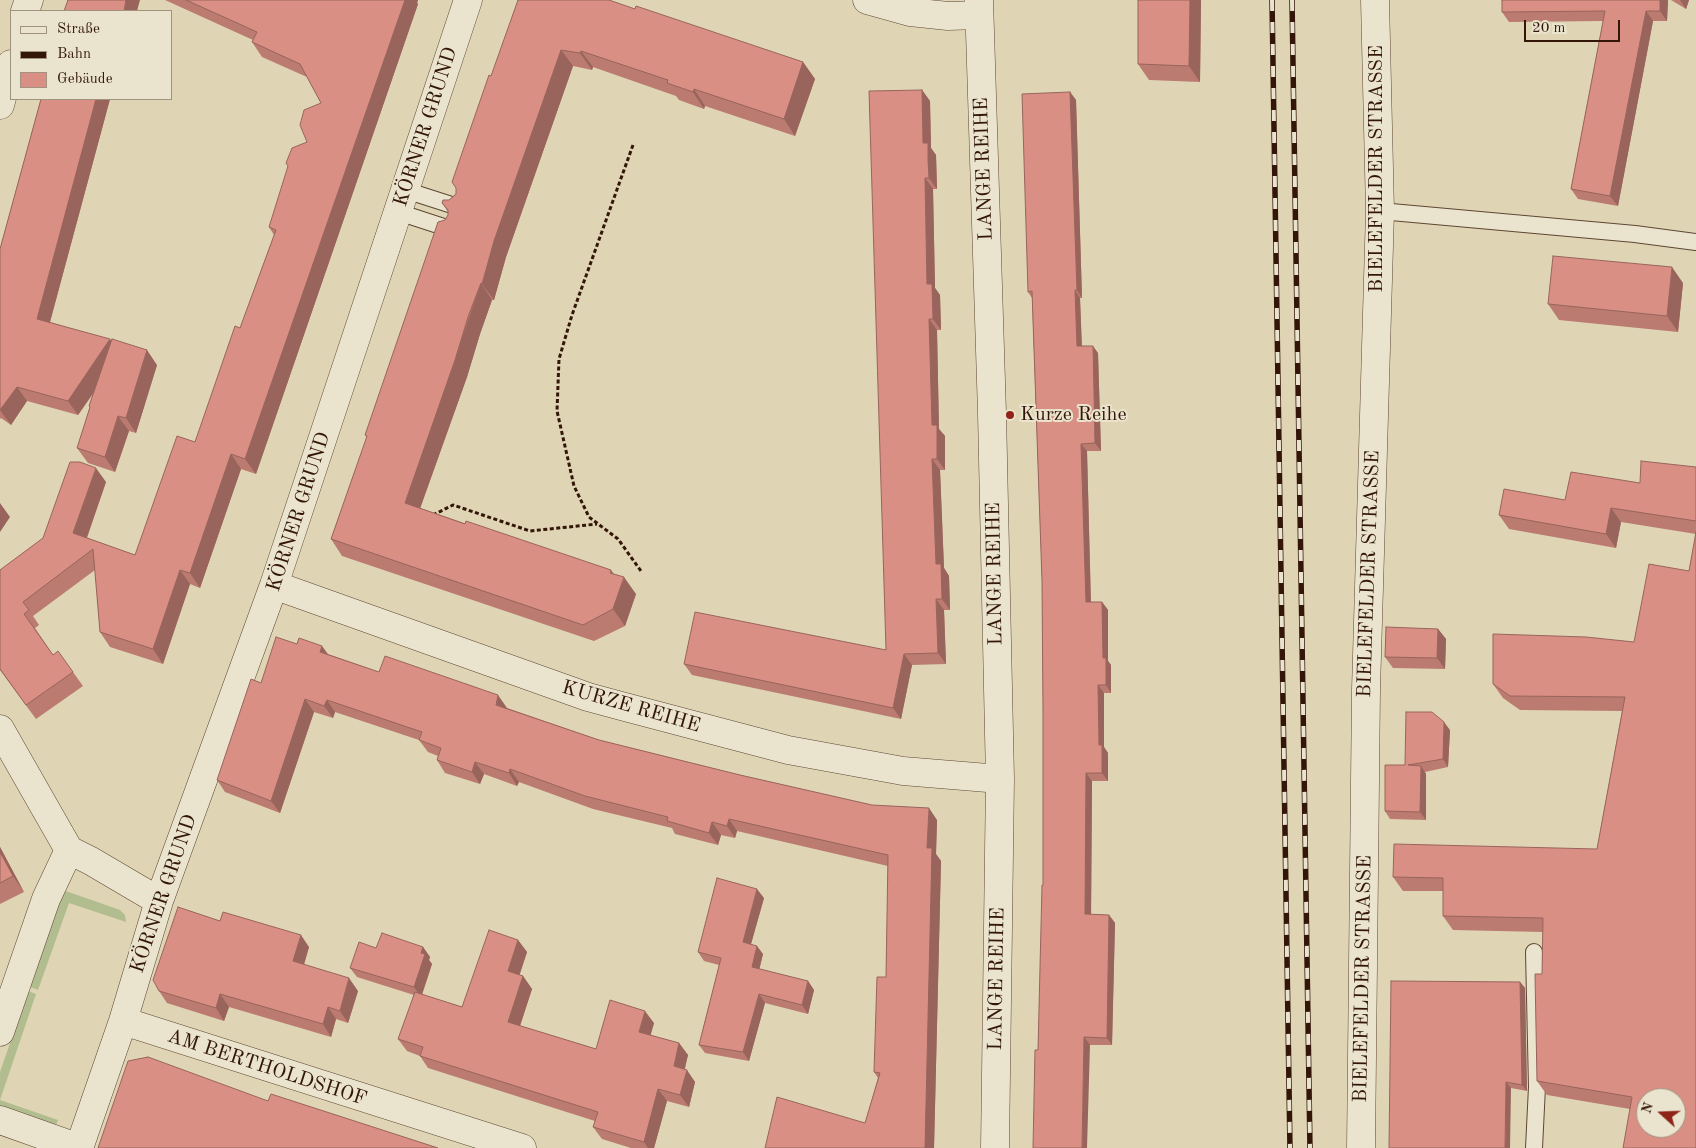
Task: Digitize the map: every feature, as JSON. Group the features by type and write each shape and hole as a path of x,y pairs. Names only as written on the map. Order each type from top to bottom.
{"street":[{"name":"KÖRNER GRUND","path":"122,1021 159,901 274,586 468,0"},
{"path":"866,0 910,12 948,16 979,8"},
{"name":"BIELEFELDER STRASSE","path":"1361,1148 1366,690 1380,211 1375,0"},
{"name":"LANGE REIHE","path":"979,8 992,413 1000,779 995,1148"},
{"path":"0,106 10,68"},
{"name":"KURZE REIHE","path":"274,586 588,697 625,707 788,750 903,770 1000,779"},
{"path":"0,729 69,850 159,901"},
{"path":"0,1032 6,996 46,899 69,850"},
{"path":"0,1120 79,1148 122,1021"},
{"name":"AM BERTHOLDSHOF","path":"122,1021 522,1148"}],"lane":[{"path":"402,201 458,208"},
{"path":"402,201 450,229"},
{"path":"1380,211 1635,234 1696,242"},
{"path":"1534,952 1537,1087 1534,1148"}],"path":[{"path":"633,145 572,315 559,359 557,411 574,486 589,517 618,539 641,572"},
{"path":"430,516 453,505 530,531 597,524"}],"green space":[{"path":"63,890 120,910 125,915 126,922 69,903 38,990 30,987"},
{"path":"28,991 36,994 0,1100 0,1072"},
{"path":"0,1100 58,1120 56,1125 0,1106"}],"building":[{"path":"68,0 126,0 124,10 64,10"},
{"path":"186,0 405,0 245,459 231,454 190,573 180,570 153,649 100,632 93,549 23,602 29,610 24,614 53,655 58,651 73,672 26,705 0,669 0,570 43,538 70,462 80,462 96,468 73,533 135,555 177,436 195,442 235,326 240,328 276,230 269,227 288,166 286,163 292,148 307,142 300,125 304,110 321,103 300,64 252,42 257,32"},
{"path":"518,0 609,0 635,9 636,6 803,62 784,119 694,89 693,92 667,83 668,80 581,51 580,53 561,50 405,503 465,524 466,521 611,570 610,573 624,577 613,609 583,625 331,539 438,222 445,220 448,215 448,210 442,203 443,200 449,200 456,194 456,188 452,182 489,75 491,76"},
{"path":"1138,0 1190,0 1189,66 1138,64"},
{"path":"1502,0 1660,0 1660,11 1646,11 1610,196 1571,189 1605,11 1502,12"},
{"path":"922,90 923,143 928,143 929,178 925,178 927,284 932,284 933,319 929,319 932,425 937,425 937,459 932,459 936,564 941,564 942,599 936,599 938,653 904,654 893,708 684,664 695,612 886,650 869,91"},
{"path":"1070,92 1077,290 1075,290 1077,346 1093,346 1095,443 1081,444 1086,602 1102,602 1103,658 1106,658 1106,685 1098,685 1099,745 1102,745 1102,773 1086,773 1085,914 1109,915 1107,1038 1084,1037 1082,1148 1033,1148 1035,1050 1038,1050 1043,885 1042,581 1032,291 1028,292 1022,94"},
{"path":"41,100 96,100 37,319 110,339 68,401 17,387 0,410 0,249"},
{"path":"1553,256 1672,267 1667,316 1548,304"},
{"path":"112,339 147,350 126,418 118,416 105,457 77,448"},
{"path":"1641,461 1696,467 1696,521 1611,508 1606,534 1499,515 1504,489 1565,500 1571,472 1640,483"},
{"path":"1696,532 1696,1148 1623,1148 1632,1097 1537,1081 1535,974 1542,974 1543,918 1443,916 1443,878 1393,877 1394,844 1597,849 1625,697 1510,696 1493,684 1493,634 1586,637 1634,642 1649,564 1689,571"},
{"path":"1386,627 1438,629 1437,658 1385,657"},
{"path":"276,637 297,644 299,638 322,646 320,652 379,672 385,656 498,695 496,705 599,740 872,805 929,808 927,848 932,848 925,1148 765,1148 777,1097 865,1123 880,1073 874,1072 877,977 886,977 888,855 729,819 727,826 712,822 709,833 667,821 668,817 585,796 510,769 509,773 475,762 472,772 437,760 441,748 419,740 422,732 327,700 324,706 305,699 271,801 217,780 251,679 261,683"},
{"path":"1406,712 1432,712 1444,722 1443,759 1408,765 1421,766 1420,812 1385,811 1385,765 1405,765"},
{"path":"0,852 13,876 0,883"},
{"path":"717,878 757,889 743,942 757,946 752,967 808,981 802,1005 759,994 743,1052 699,1045 721,958 698,952"},
{"path":"178,907 220,921 223,912 301,935 293,961 349,978 340,1011 328,1007 323,1024 220,994 216,1008 159,991 153,980"},
{"path":"489,930 518,940 508,971 523,976 508,1022 596,1049 610,1000 645,1011 639,1032 679,1043 674,1066 687,1070 680,1095 658,1089 644,1142 593,1127 598,1112 420,1056 423,1047 398,1039 415,992 462,1007"},
{"path":"382,933 423,947 421,953 425,954 414,987 350,968 359,942 376,948"},
{"path":"1391,981 1520,982 1522,1085 1506,1082 1505,1148 1389,1148"},
{"path":"148,1057 268,1101 271,1094 438,1148 98,1148 128,1061"}],"railway":[{"path":"1272,0 1290,1148"},
{"path":"1292,0 1310,1148"}],"place":[{"name":"Kurze Reihe","path":"1010,415"}]}
